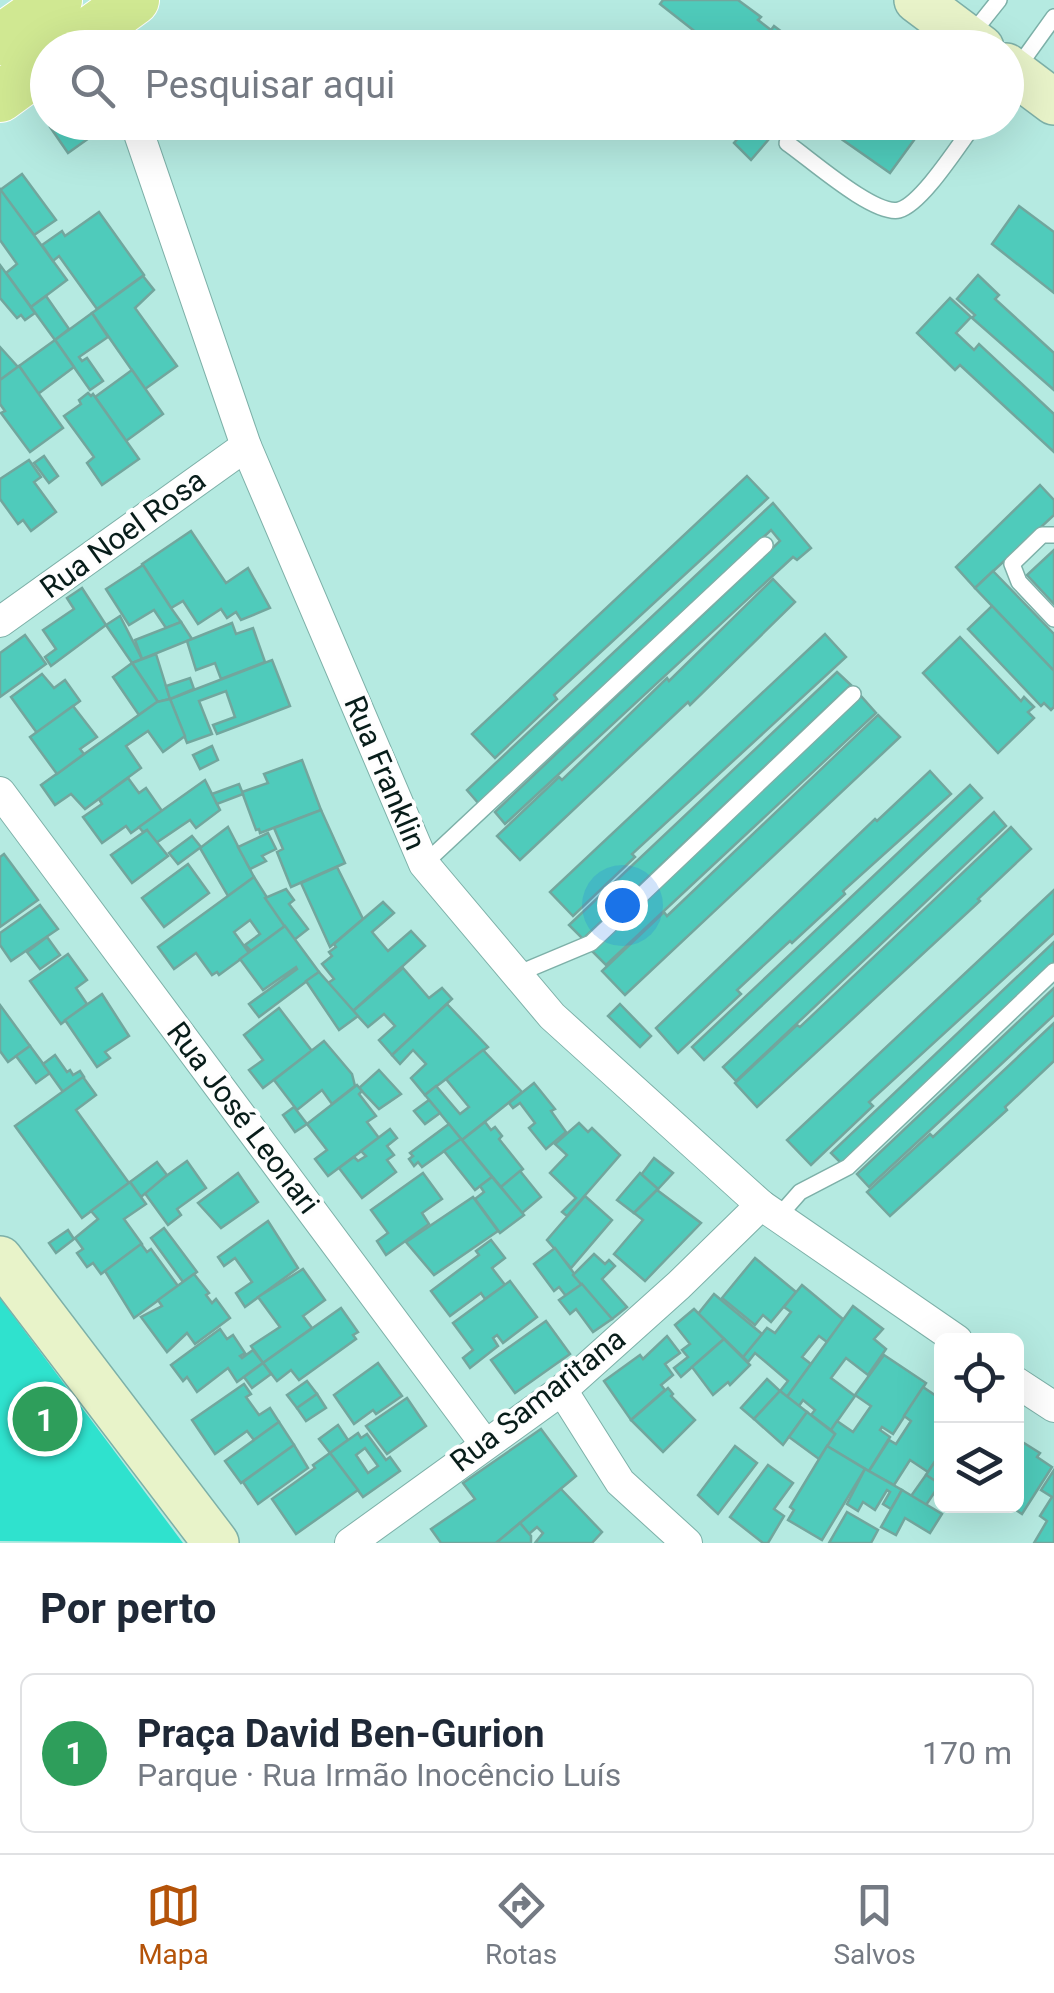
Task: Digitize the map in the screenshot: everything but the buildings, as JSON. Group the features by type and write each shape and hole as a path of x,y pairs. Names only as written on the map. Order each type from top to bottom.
{"main road":[{"path":"0,40 57,0"},
{"path":"0,97 30,75"}],"street":[{"path":"917,0 955,30"},
{"path":"1024,81 1054,102"},
{"name":"Rua Franklin","path":"141,140 246,446 424,864 552,1016 769,1211 947,1333"},
{"name":"Rua Noel Rosa","path":"0,622 246,446"},
{"name":"Rua José Leonari","path":"0,792 485,1444"},
{"name":"Rua Samaritana","path":"350,1543 562,1390 769,1211"},
{"path":"0,1260 216,1543"},
{"path":"1024,1387 1054,1408"},
{"path":"562,1390 620,1482 687,1543"}],"lane":[{"path":"997,30 999,0"},
{"path":"1024,39 1054,17"},
{"path":"787,143 876,207 897,211 915,201 962,140"},
{"path":"1054,535 1042,536 1012,564 1019,582 1054,619"},
{"path":"424,864 765,545"},
{"path":"517,974 590,943 853,694"},
{"path":"769,1211 848,1167 1054,971"}],"green space":[{"path":"0,1298 183,1543 0,1541"}],"place":[{"name":"Praça David Ben-Gurion","path":"45,1419"}]}
